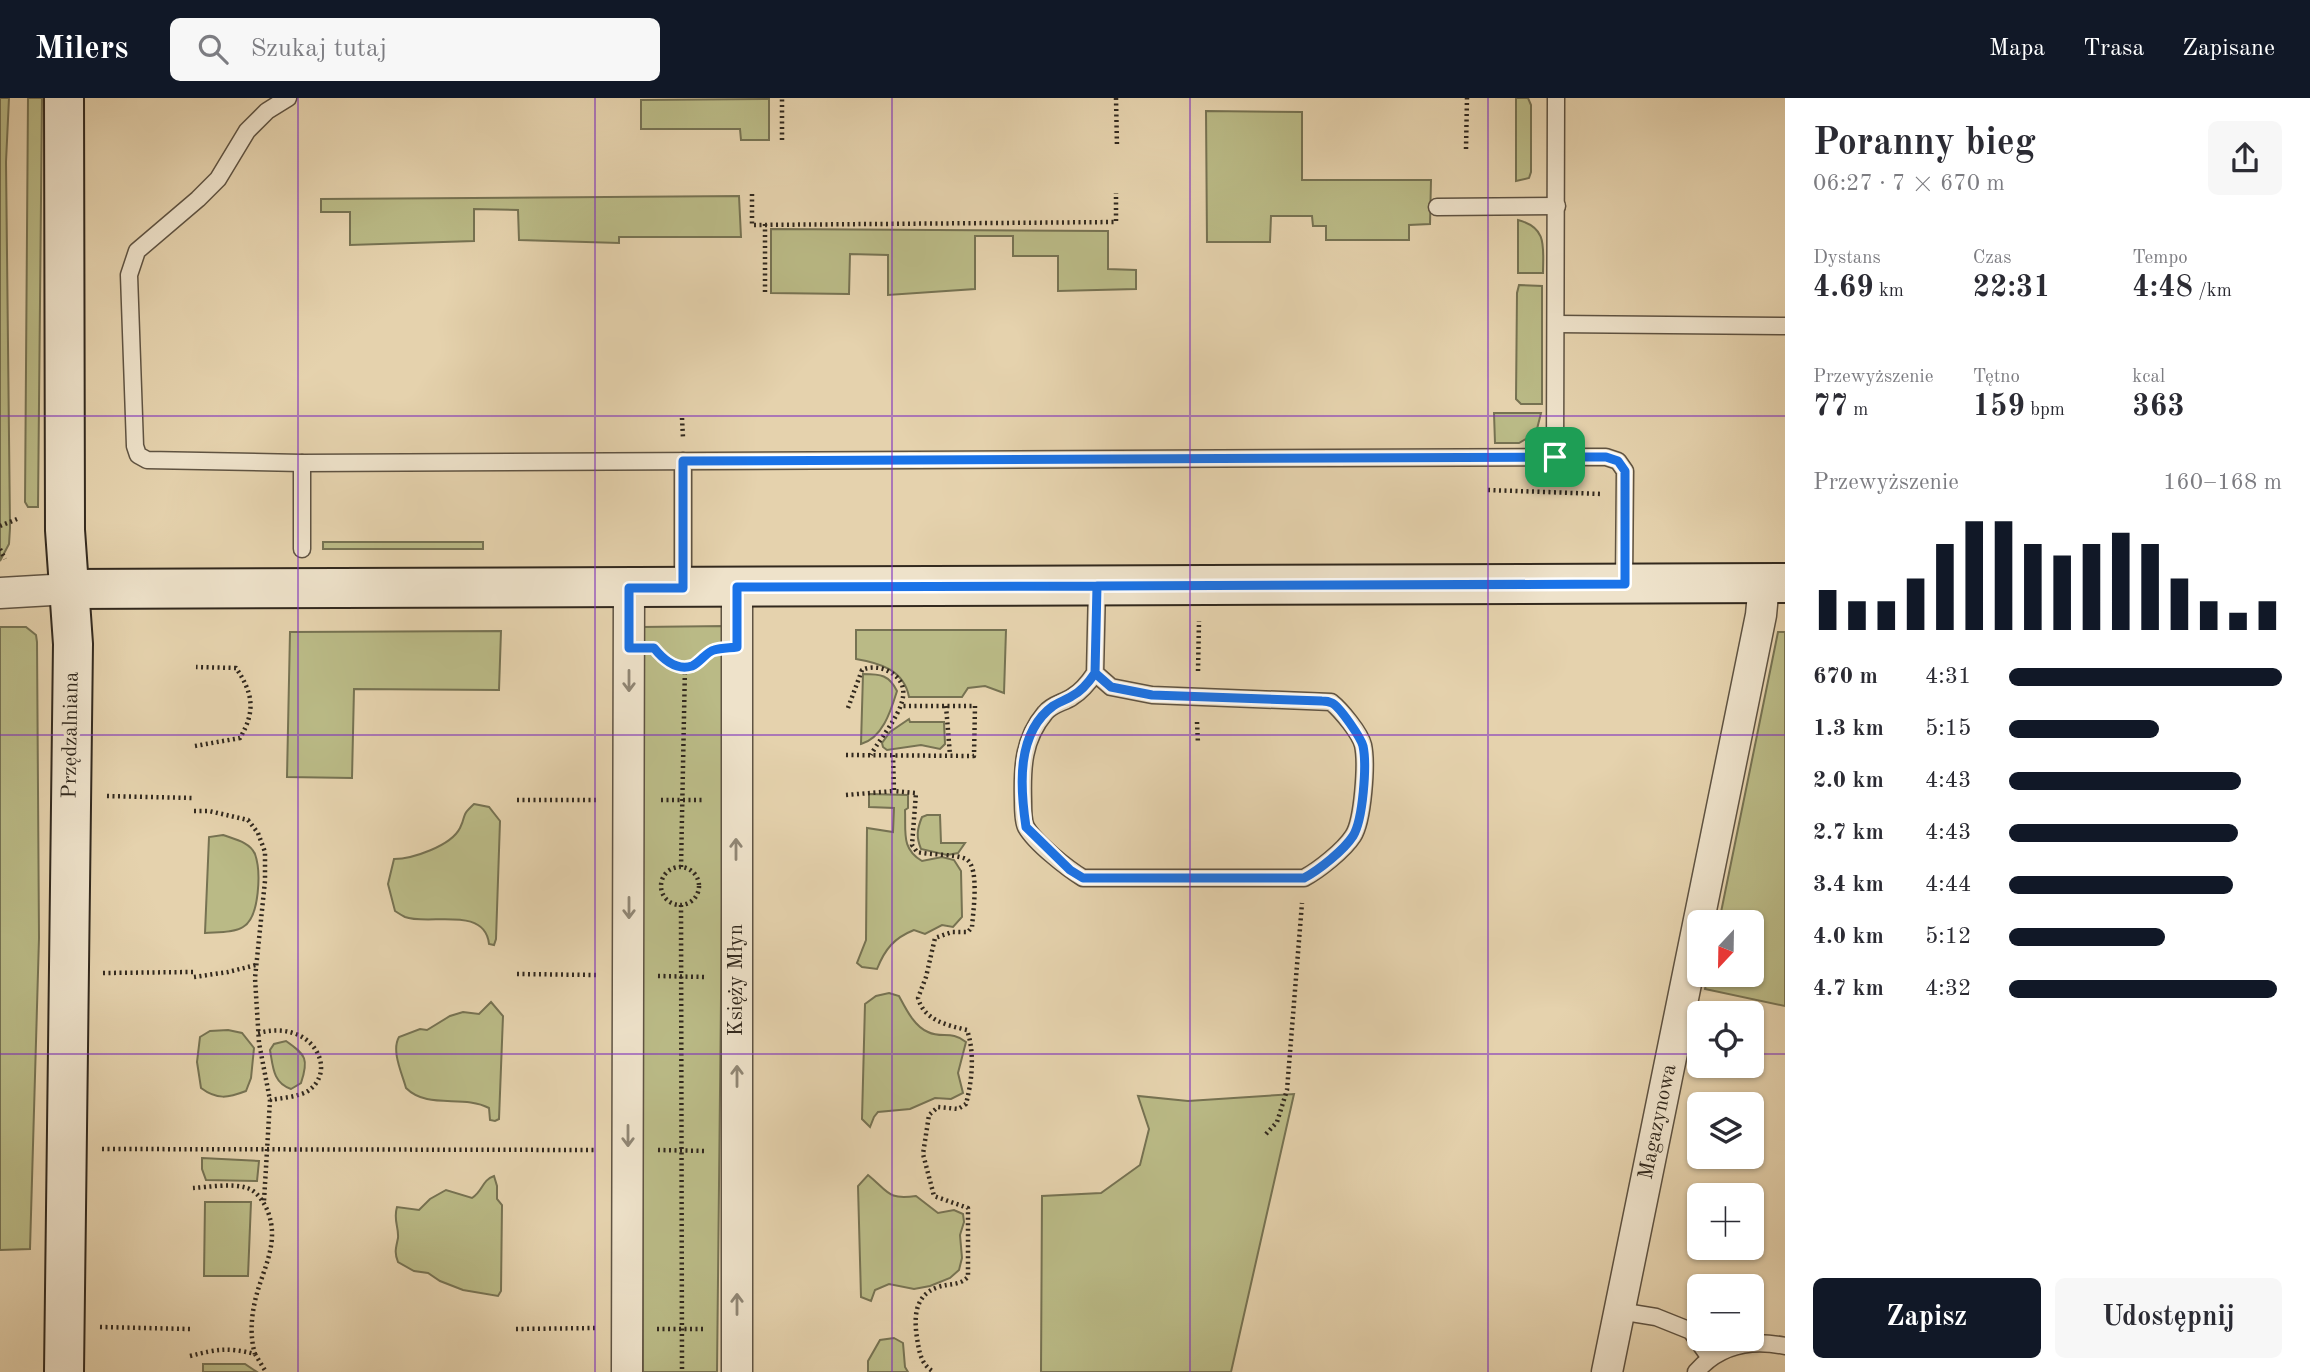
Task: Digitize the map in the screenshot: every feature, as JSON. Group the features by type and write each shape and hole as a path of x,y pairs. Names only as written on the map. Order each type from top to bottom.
{"street":[{"name":"Przędzalniana","path":"64,98 65,530 72,644 64,1372"},
{"path":"0,593 69,589 1774,583"},
{"name":"Magazynowa","path":"1607,1372 1761,615 1774,583"},
{"name":"Księży Młyn","path":"737,587 737,1372"},
{"path":"627,1372 629,588"}],"lane":[{"path":"288,98 268,111 247,131 218,179 137,251 129,275 135,446 138,455 147,460 302,463 1606,457 1618,461 1625,471 1625,584"},
{"path":"1555,457 1556,98"},
{"path":"1437,207 1557,206"},
{"path":"1556,324 1785,326"},
{"path":"683,461 683,588"},
{"path":"302,463 302,549"},
{"path":"1095,673 1111,687 1152,695 1331,702 1340,709 1363,744 1360,821 1353,837 1317,871 1304,878 1083,878 1047,850 1026,827 1021,768 1033,730 1046,712 1055,704 1072,697 1087,685 1095,673 1097,586"},
{"path":"1619,1311 1656,1317 1691,1331 1710,1359"},
{"path":"1696,1372 1727,1348 1751,1342 1785,1346"}],"path":[{"path":"782,98 782,141"},
{"path":"1116,98 1116,147"},
{"path":"1466,149 1467,98"},
{"path":"752,194 752,225 1116,222 1116,194"},
{"path":"765,224 765,292"},
{"path":"1488,490 1604,494"},
{"path":"0,526 18,519"},
{"path":"0,549 4,558"},
{"path":"629,648 654,648 673,665 692,666 713,650 737,647"},
{"path":"681,867 685,666"},
{"path":"195,746 240,738 247,726 250,709 248,686 236,668 196,667"},
{"path":"848,708 862,670 867,667 891,672 900,681 903,694 901,706 871,755"},
{"path":"846,755 974,755 975,706 901,706"},
{"path":"946,706 950,755"},
{"path":"893,755 894,791"},
{"path":"846,795 894,791 916,793 912,845 917,852 964,858 972,864 974,874 972,928 968,932 952,932 935,938 918,998 927,1014 940,1022 967,1030 972,1044 970,1089 965,1104 958,1109 938,1107 929,1115 923,1154 934,1196 968,1208 968,1277 962,1284 936,1288 920,1299 916,1310 920,1353 926,1368 934,1372"},
{"path":"93,795 194,798"},
{"path":"517,800 736,800"},
{"path":"194,811 209,811 247,820 258,833 265,852 265,881 256,965 258,1033 270,1100 264,1201 271,1221 272,1243 255,1298 251,1321 251,1341 265,1372"},
{"path":"681,867 696,875 699,886 691,901 681,905 665,897 661,886 662,879 670,869 681,867"},
{"path":"1266,1134 1277,1122 1287,1090 1304,878"},
{"path":"681,905 682,1372"},
{"path":"100,972 194,974 228,972 256,965"},
{"path":"517,974 736,978"},
{"path":"258,1033 273,1030 296,1034 309,1041 318,1052 322,1068 316,1082 306,1092 270,1100"},
{"path":"90,1149 737,1152"},
{"path":"193,1188 248,1188 264,1201"},
{"path":"89,1327 190,1329"},
{"path":"516,1329 737,1330"},
{"path":"190,1356 226,1348 255,1354"}],"green space":[{"path":"0,98 9,98 6,162 10,528 9,544 0,561"},
{"path":"28,98 42,98 38,507 28,507 25,502"},
{"path":"1516,98 1528,98 1531,105 1531,172 1529,178 1516,181"},
{"path":"769,99 769,140 741,140 740,129 641,129 641,100"},
{"path":"1206,111 1302,112 1302,180 1431,180 1430,224 1409,225 1409,240 1326,240 1326,226 1313,226 1312,216 1271,216 1270,242 1207,242"},
{"path":"739,196 741,237 619,237 619,243 519,240 518,210 474,209 474,241 350,245 350,212 321,212 321,199"},
{"path":"1518,220 1535,228 1539,233 1543,247 1543,273 1518,273"},
{"path":"771,229 1108,231 1108,269 1136,270 1136,289 1058,291 1058,256 1013,256 1013,236 975,236 975,289 888,295 888,255 850,254 849,294 771,293"},
{"path":"1519,285 1542,286 1542,404 1521,404 1516,399"},
{"path":"1494,413 1541,413 1536,433 1519,443 1495,443"},
{"path":"323,542 483,542 483,549 323,549"},
{"path":"725,626 717,1372 643,1372 642,627"},
{"path":"0,627 26,627 36,635 37,642 39,938 30,1249 0,1250"},
{"path":"856,630 1006,630 1004,693 985,686 968,688 962,697 909,697 902,680 890,669 856,659"},
{"path":"501,631 499,690 354,689 352,778 287,777 290,632"},
{"path":"1778,632 1785,632 1785,1006 1705,989 1764,987 1764,910 1721,910"},
{"path":"863,674 884,676 897,691 889,715 880,730 869,741 861,744"},
{"path":"909,719 910,722 944,722 945,744 940,749 921,745 887,750 883,747 882,743 890,732"},
{"path":"869,794 908,795 905,833 911,851 922,861 942,857 954,860 961,871 962,917 953,927 942,925 925,934 914,930 901,937 887,950 877,969 862,967 857,963 866,940 867,828 893,832 894,808 869,807"},
{"path":"474,804 489,807 500,821 494,945 489,944 485,932 467,921 402,916 395,911 388,884 394,859 411,857 440,846 460,828 465,814"},
{"path":"940,815 941,843 965,843 958,853 947,855 921,849 918,829 922,817"},
{"path":"223,835 246,844 255,854 258,871 256,904 249,922 243,927 205,933 209,837"},
{"path":"889,993 899,996 911,1017 923,1029 933,1034 956,1036 966,1042 958,1073 963,1093 951,1099 935,1098 910,1109 878,1112 870,1127 862,1119 865,1004 876,996"},
{"path":"491,1002 503,1016 499,1119 490,1120 489,1108 479,1104 425,1098 406,1088 396,1049 399,1037 420,1029 427,1030 450,1016 463,1012 479,1014"},
{"path":"228,1030 242,1033 254,1048 251,1078 246,1091 218,1096 201,1088 197,1062 200,1037 210,1031"},
{"path":"286,1041 302,1054 305,1063 301,1083 291,1089 277,1079 270,1050 274,1044"},
{"path":"1294,1094 1231,1372 1041,1372 1042,1196 1101,1193 1140,1165 1149,1129 1138,1096 1188,1101"},
{"path":"202,1158 259,1161 257,1181 206,1180"},
{"path":"868,1175 894,1196 916,1196 938,1213 954,1210 963,1214 964,1222 960,1235 962,1258 959,1270 950,1278 914,1289 889,1284 875,1290 871,1301 861,1297 858,1186"},
{"path":"494,1176 497,1199 502,1205 501,1291 498,1296 463,1290 398,1262 397,1207 419,1210 430,1199 446,1190 472,1198 487,1180"},
{"path":"205,1202 251,1202 248,1276 204,1276"},
{"path":"894,1338 903,1343 905,1367 908,1372 868,1372 868,1361 880,1340"},
{"path":"203,1364 245,1364 257,1372 203,1372"}],"route":[{"path":"1555,457 683,461 683,588 629,588 629,648 654,648 673,665 692,666 713,650 737,647 737,587 1097,586 1096,648 1095,673 1111,687 1152,695 1197,699 1322,701 1331,702 1340,709 1363,744 1360,821 1353,837 1317,871 1304,878 1083,878 1047,850 1026,827 1021,768 1033,730 1046,712 1055,704 1072,697 1087,685 1095,673 1097,586 1625,584 1625,471 1618,461 1606,457 1555,457"}]}
